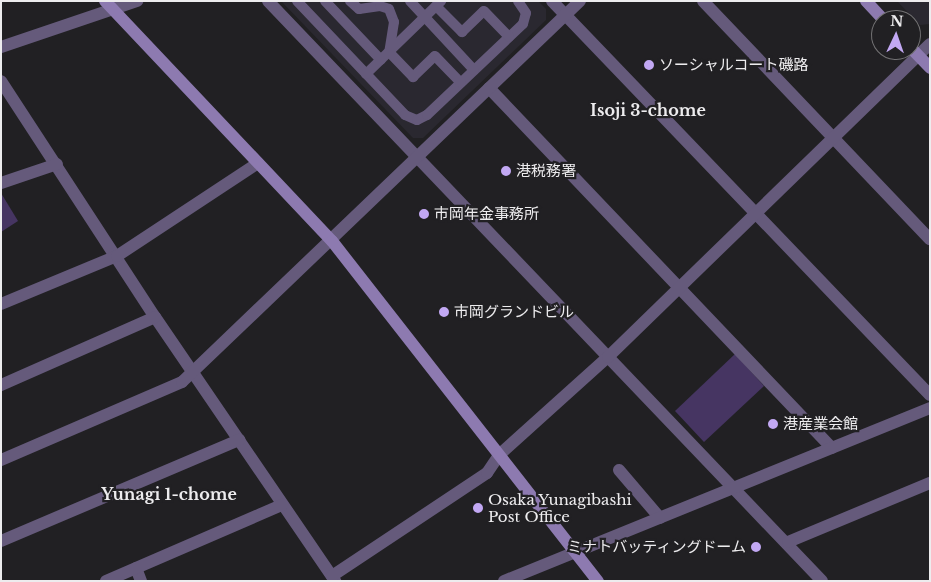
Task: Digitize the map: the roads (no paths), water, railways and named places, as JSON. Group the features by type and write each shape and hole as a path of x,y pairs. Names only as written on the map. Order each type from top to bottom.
{"street":[{"path":"1,47 110,6 137,1"},
{"path":"268,1 608,357 788,542 818,580"},
{"path":"552,1 930,394"},
{"path":"1,460 182,382 332,241 416,156 580,1"},
{"path":"703,1 930,239"},
{"path":"110,6 332,241 598,581"},
{"path":"921,59 930,68"},
{"path":"1,81 57,164 155,317 333,578 487,473 499,455 608,357 836,139 907,60"},
{"path":"489,88 832,448"},
{"path":"1,304 117,256 258,163"},
{"path":"1,183 57,164"},
{"path":"1,385 155,317"},
{"path":"508,580 930,408"},
{"path":"1,541 239,440"},
{"path":"619,470 660,518"},
{"path":"788,542 930,483"},
{"path":"106,581 282,505"},
{"path":"136,568 141,581"}],"lane":[{"path":"297,1 405,116 413,120 427,116 509,37 525,18 524,9 518,1"},
{"path":"325,1 381,60"},
{"path":"350,1 359,9 380,6 389,9 394,22 389,52"},
{"path":"410,1 433,7 462,32 484,11 509,37"},
{"path":"366,74 433,7"},
{"path":"433,7 474,70"},
{"path":"389,52 413,77 434,56 461,83"}],"place":[{"name":"ソーシャルコート磯路","path":"649,65"},
{"name":"港税務署","path":"506,171"},
{"name":"市岡年金事務所","path":"424,214"},
{"name":"市岡グランドビル","path":"444,312"},
{"name":"港産業会館","path":"773,424"},
{"name":"Osaka Yunagibashi Post Office","path":"478,508"},
{"name":"ミナトバッティングドーム","path":"756,547"}],"district":[{"name":"Isoji 3-chome","path":"648,110"},
{"name":"Yunagi 1-chome","path":"169,494"}]}
